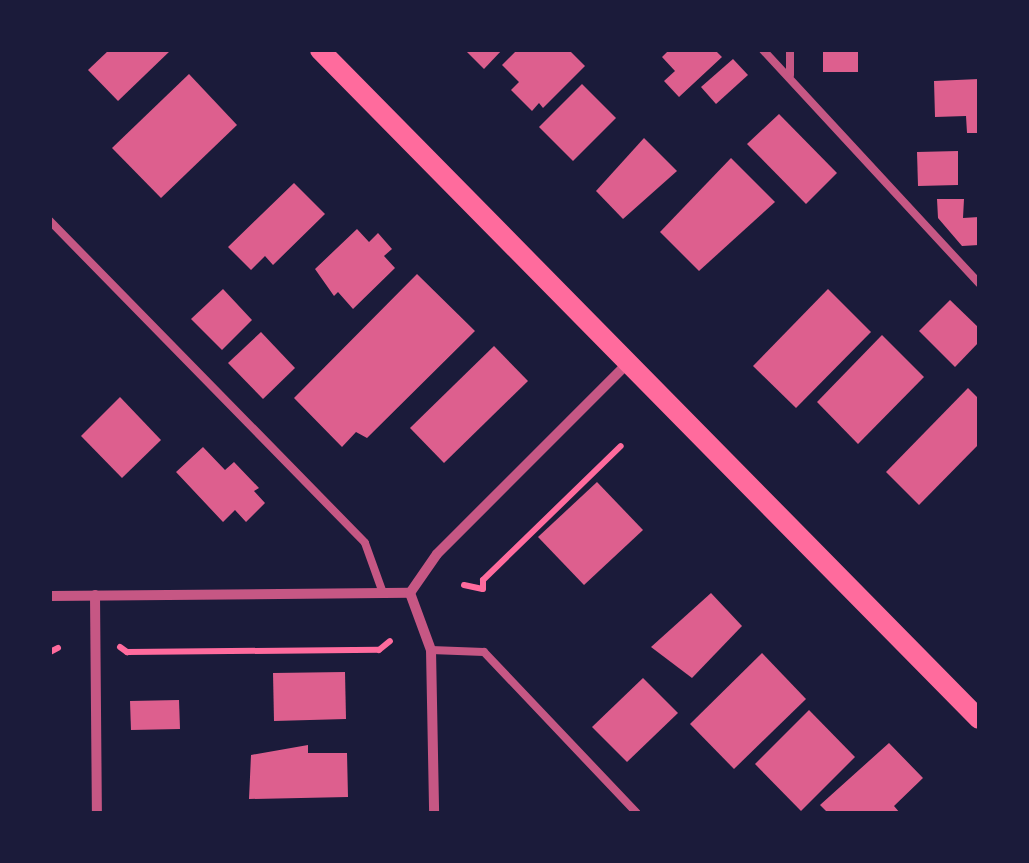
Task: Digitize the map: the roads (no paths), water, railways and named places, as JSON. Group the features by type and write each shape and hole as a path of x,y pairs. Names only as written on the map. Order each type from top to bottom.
{"main road":[{"path":"320,50 979,719"}],"street":[{"path":"410,593 437,554 628,362"},
{"path":"50,596 410,593"},
{"path":"410,593 431,650 434,813"},
{"path":"95,595 97,813"}],"lane":[{"path":"763,50 979,283"},
{"path":"790,50 790,77"},
{"path":"50,221 365,544 382,593"},
{"path":"431,650 484,652 637,813"}]}
